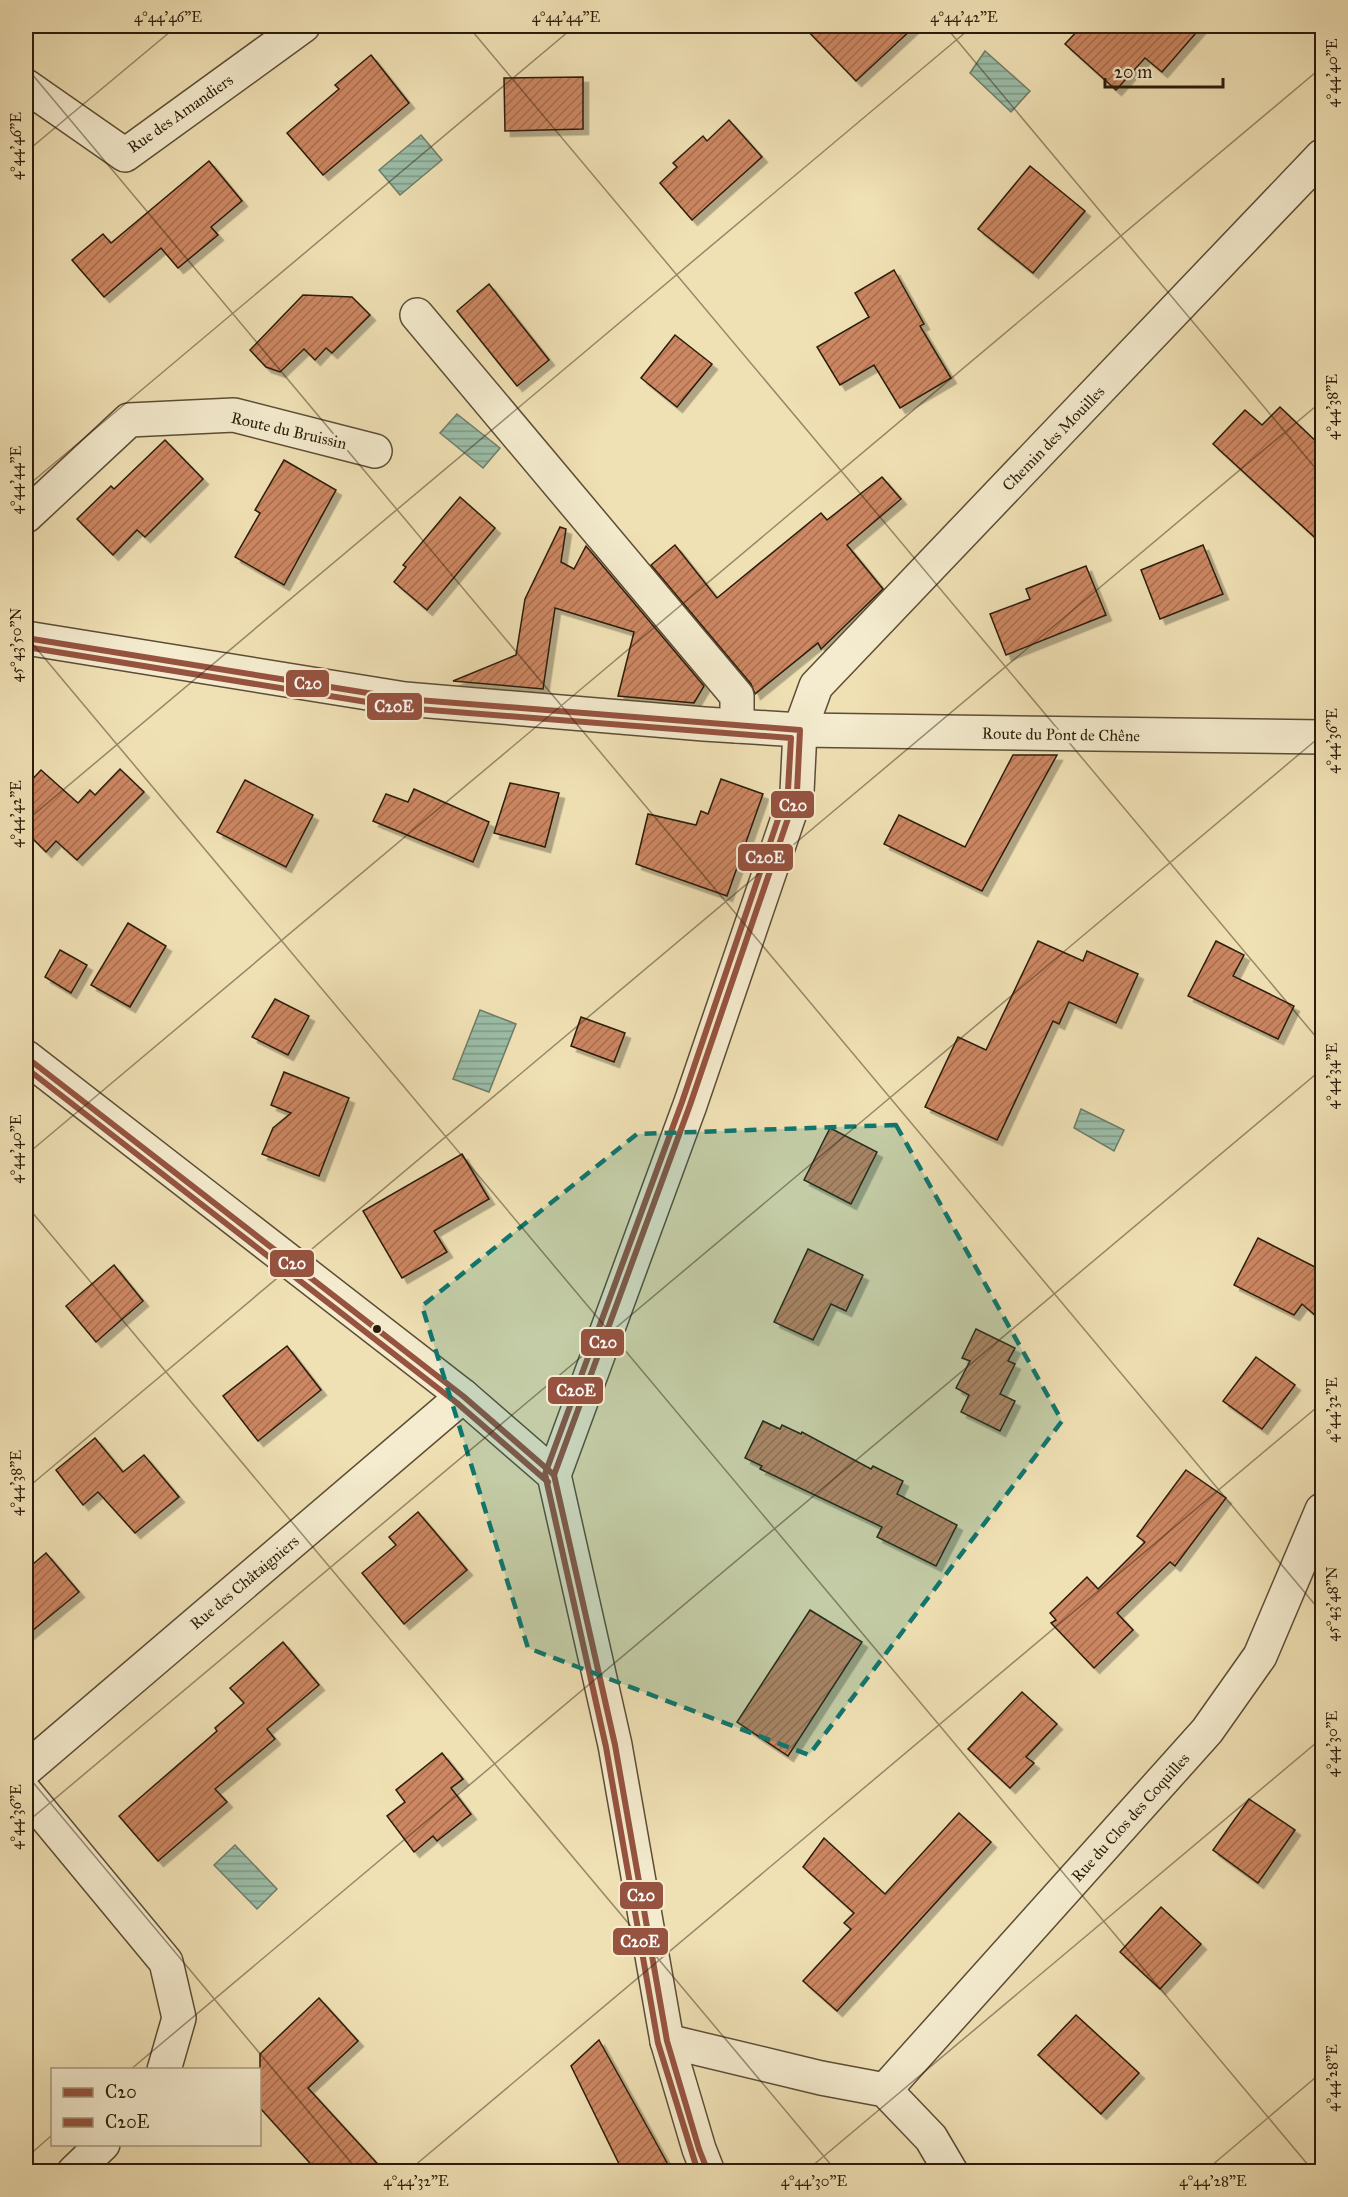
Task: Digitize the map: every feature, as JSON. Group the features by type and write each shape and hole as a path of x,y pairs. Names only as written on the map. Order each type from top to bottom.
{"street":[{"name":"Rue des Amandiers","path":"26,86 125,155 303,26"},
{"name":"Chemin des Mouilles","path":"554,1475 690,1105 797,792 800,730 816,686 1323,156"},
{"path":"417,315 736,696 737,726"},
{"name":"Route du Bruissin","path":"26,516 129,420 234,415 375,451"},
{"path":"26,638 405,699 800,730"},
{"name":"Route du Pont de Chêne","path":"800,730 1323,737"},
{"path":"26,1057 463,1396 554,1475 615,1745 667,2041 708,2172"},
{"name":"Rue des Châtaigniers","path":"26,1769 463,1396"},
{"name":"Rue du Clos des Coquilles","path":"885,2090 1207,1731 1260,1656 1323,1510"},
{"path":"26,1793 166,1962 179,2018 165,2068"},
{"path":"667,2041 821,2078 885,2090 931,2138 951,2172"},
{"path":"74,2172 102,2146"}],"highlighted area":[{"path":"896,1125 1062,1421 809,1755 528,1648 422,1306 637,1134"}],"shaded area":[{"path":"985,51 1030,91 1011,112 970,73"},
{"path":"421,135 442,160 400,195 379,170"},
{"path":"457,414 500,448 483,468 440,433"},
{"path":"480,1010 516,1024 489,1092 453,1079"},
{"path":"1081,1109 1124,1130 1114,1151 1074,1128"},
{"path":"235,1845 277,1889 257,1909 214,1865"}],"building":[{"path":"803,26 915,26 856,81"},
{"path":"1082,26 1202,26 1162,72 1145,58 1116,90 1065,44"},
{"path":"371,55 409,103 323,175 287,133 339,89 335,85"},
{"path":"583,77 583,129 505,131 504,78"},
{"path":"729,120 762,157 692,220 660,183 677,167 673,163 703,136 707,141"},
{"path":"209,161 242,201 211,227 218,235 178,268 161,248 104,297 72,260 103,234 111,243"},
{"path":"1030,166 1085,211 1033,273 978,229"},
{"path":"894,270 924,324 920,326 951,378 900,408 874,365 840,385 817,347 869,317 855,293"},
{"path":"489,284 549,360 517,386 457,311"},
{"path":"303,295 352,297 370,315 332,353 326,348 315,360 304,349 280,372 266,367 250,350"},
{"path":"675,335 712,364 677,407 641,378"},
{"path":"1280,407 1323,448 1323,545 1213,444 1245,410 1262,425"},
{"path":"165,440 203,479 145,537 137,530 113,555 77,519 111,486 114,489"},
{"path":"284,460 336,490 284,585 235,557 260,513 255,510"},
{"path":"882,477 901,499 847,545 883,589 821,649 818,643 755,694 751,684 651,565 675,545 717,598 821,513 827,520"},
{"path":"460,497 495,528 427,610 394,582 406,567 403,565"},
{"path":"560,527 566,529 561,562 574,569 586,546 704,686 694,703 618,696 634,632 555,608 543,689 453,681 516,655 525,599"},
{"path":"1203,545 1223,594 1160,619 1141,570"},
{"path":"1086,566 1106,615 1006,655 990,614 1030,599 1026,589"},
{"path":"1013,755 1057,755 982,891 884,844 899,815 965,847"},
{"path":"120,769 144,792 77,860 56,841 46,852 26,832 26,786 41,770 78,803 90,790 95,795"},
{"path":"721,779 763,794 727,896 636,864 648,814 696,825 701,811 708,814"},
{"path":"245,780 313,815 286,867 217,832"},
{"path":"510,783 559,793 545,847 494,833"},
{"path":"414,789 489,822 473,862 373,821 386,794 408,802"},
{"path":"128,923 166,946 130,1007 91,985"},
{"path":"1038,941 1083,961 1087,951 1138,974 1116,1023 1069,1002 1059,1024 1053,1021 997,1140 925,1107 958,1037 986,1050"},
{"path":"1216,941 1244,955 1233,976 1294,1006 1278,1039 1188,996"},
{"path":"60,950 87,965 71,993 45,977"},
{"path":"275,999 309,1016 288,1055 252,1037"},
{"path":"581,1017 625,1033 614,1062 571,1046"},
{"path":"284,1072 349,1098 319,1176 262,1154 273,1128 291,1113 271,1105"},
{"path":"830,1128 877,1152 851,1204 804,1180"},
{"path":"462,1154 489,1199 434,1231 447,1252 402,1278 363,1211"},
{"path":"1258,1238 1323,1271 1323,1322 1302,1304 1294,1315 1234,1285"},
{"path":"808,1249 863,1275 846,1311 831,1304 813,1340 774,1322"},
{"path":"114,1265 143,1301 96,1342 66,1306"},
{"path":"976,1329 1015,1348 1008,1361 1015,1364 1000,1394 1015,1401 1000,1431 961,1412 969,1395 956,1388 970,1361 962,1358"},
{"path":"287,1346 321,1390 258,1441 223,1396"},
{"path":"1256,1357 1295,1385 1262,1429 1223,1401"},
{"path":"763,1421 780,1429 782,1425 801,1434 802,1432 871,1469 873,1466 903,1481 897,1494 957,1525 936,1566 877,1537 882,1527 760,1469 762,1466 745,1458"},
{"path":"95,1438 123,1472 144,1455 179,1497 135,1533 98,1492 83,1505 56,1470"},
{"path":"1186,1470 1226,1498 1175,1566 1170,1562 1117,1613 1133,1630 1094,1668 1051,1623 1056,1620 1050,1613 1087,1577 1098,1589 1145,1542 1137,1536"},
{"path":"418,1512 467,1570 404,1624 362,1573 396,1545 389,1537"},
{"path":"46,1553 79,1592 26,1636 26,1570"},
{"path":"810,1610 862,1642 788,1756 737,1722"},
{"path":"283,1642 319,1685 267,1729 275,1739 215,1789 227,1802 158,1861 119,1816 217,1731 215,1728 244,1703 230,1688"},
{"path":"1022,1692 1057,1724 1026,1757 1034,1763 1010,1788 968,1749"},
{"path":"442,1753 463,1779 451,1788 471,1814 437,1841 433,1836 414,1852 387,1816 405,1802 396,1790"},
{"path":"1249,1799 1295,1830 1258,1883 1213,1850"},
{"path":"959,1813 991,1842 837,2011 803,1981 851,1929 844,1923 854,1913 803,1867 824,1838 885,1894"},
{"path":"1161,1907 1201,1944 1160,1989 1120,1952"},
{"path":"319,1998 358,2041 308,2088 385,2172 318,2172 261,2109 260,2054"},
{"path":"1076,2015 1139,2073 1101,2114 1038,2055"},
{"path":"599,2040 672,2172 623,2172 571,2066"}],"transit line":[{"name":"C20","path":"26,638 405,699 800,730 797,792 690,1105 554,1475 615,1745 667,2041 708,2172"},
{"name":"C20E","path":"26,647 404,708 791,738 788,790 682,1102 545,1474 606,1747 658,2043 698,2172"},
{"name":"C20","path":"26,1057 463,1396 554,1475"},
{"name":"C20E","path":"26,1068 457,1403 548,1482"}]}
